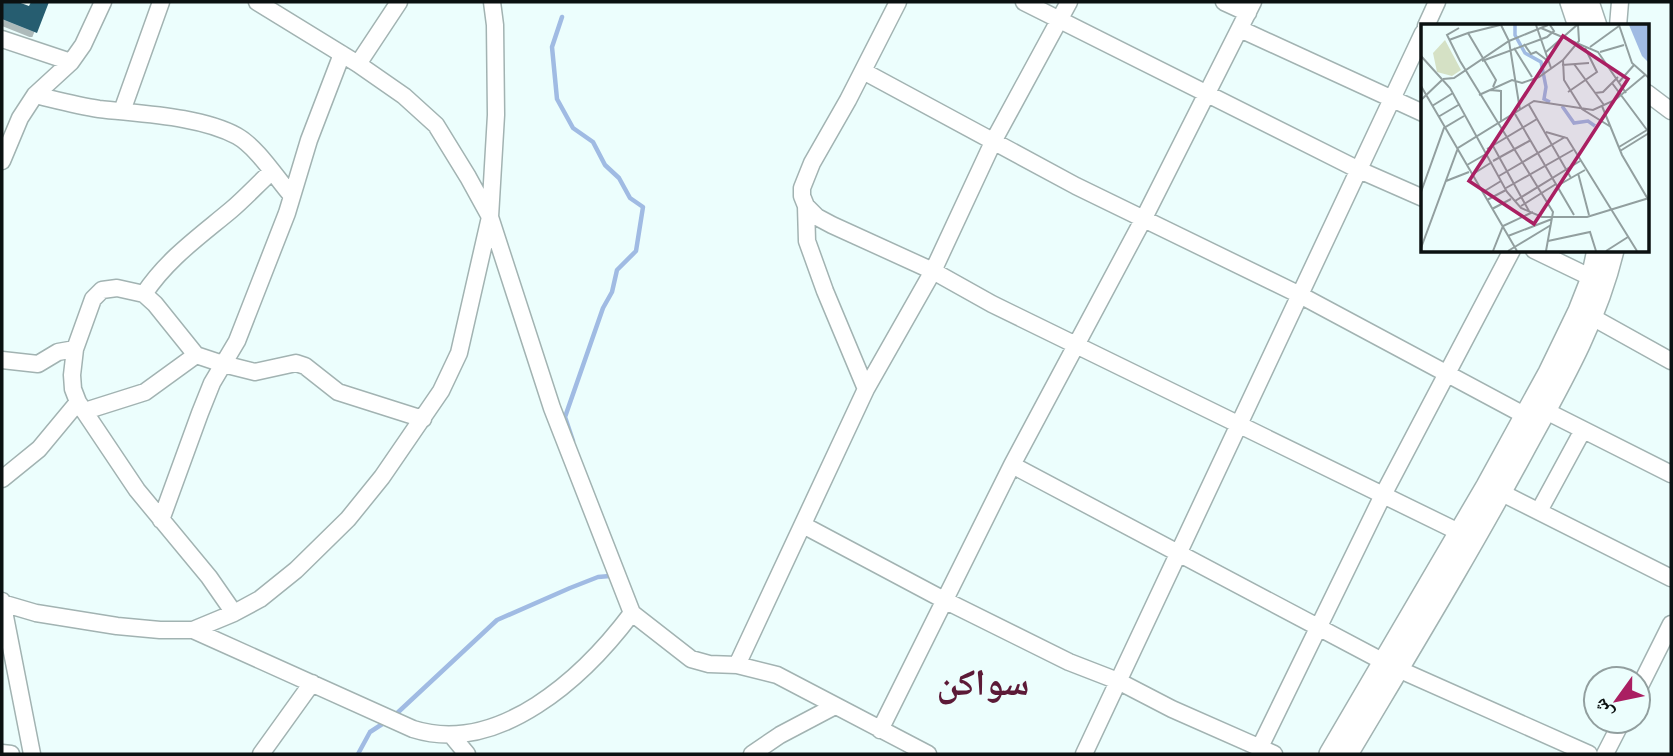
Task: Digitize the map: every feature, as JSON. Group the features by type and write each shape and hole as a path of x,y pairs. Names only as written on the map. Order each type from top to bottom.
{"main road":[{"path":"1571,2 1578,24"},
{"path":"1588,2 1595,24"},
{"path":"1536,413 1549,373 1592,278 1598,252"},
{"path":"1348,754 1391,666 1592,317 1612,252"},
{"path":"1330,754 1391,666"}],"street":[{"path":"3,156 20,118 35,95 71,62 83,46 103,2"},
{"path":"122,111 162,2"},
{"path":"257,2 358,64 404,96 436,125 468,177 490,217 552,408 632,613 691,659 709,664 737,665 777,675 928,754"},
{"path":"358,64 399,2"},
{"path":"32,754 2,602 36,613 160,631 193,630 234,614 260,599 296,570 348,519 382,477 442,391 459,353 490,217 496,115 495,25 492,2"},
{"path":"866,389 807,241 806,206 802,188 812,163 898,2"},
{"path":"1024,2 1357,169 1421,197"},
{"path":"737,665 866,389 933,271 994,140 1069,2"},
{"path":"880,730 1012,465 1144,218 1251,8 1224,2"},
{"path":"1427,24 1437,2"},
{"path":"1618,24 1620,2"},
{"path":"1240,29 1421,112"},
{"path":"1084,754 1421,37"},
{"path":"2,39 71,62"},
{"path":"161,520 212,383 237,341 342,54"},
{"path":"863,71 1076,186 1300,295 1448,374 1536,413 1583,430 1671,474"},
{"path":"1648,94 1671,111"},
{"path":"35,95 97,109 151,114 218,129 239,137 292,196"},
{"path":"145,294 156,276 271,172"},
{"path":"806,206 817,217 933,271 992,304 1466,536"},
{"path":"803,525 944,600 1069,662 1118,681 1183,715 1267,751 1320,629 1384,495 1511,252"},
{"path":"1538,252 1592,278"},
{"path":"234,614 209,577 137,490 82,407 73,388 75,349 93,299 102,290 117,288 145,294 196,355 223,365 255,372 296,363 305,366 338,392 423,419"},
{"path":"1592,317 1671,360"},
{"path":"2,360 38,364 58,352 75,349"},
{"path":"2,480 82,407 145,392 196,355"},
{"path":"1539,511 1583,430"},
{"path":"1012,465 1391,666 1589,754"},
{"path":"1494,489 1671,578"},
{"path":"193,630 413,729 433,735 452,736 491,728 537,704 574,678 607,646 632,613"},
{"path":"1650,665 1671,624"},
{"path":"261,754 312,683"},
{"path":"752,754 780,735 835,706"},
{"path":"277,754 279,729"},
{"path":"1605,754 1615,735"},
{"path":"452,736 467,754"},
{"path":"2,753 11,754"}],"building":[{"path":"2,2 18,2 29,6 31,2 49,2 37,33 2,19"}],"waterway":[{"path":"562,17 552,47 557,99 573,128 593,142 605,165 619,178 630,198 643,207 636,251 617,270 612,292 603,308 565,417 573,441"},
{"path":"394,716 497,620 570,588 610,574"},
{"path":"358,754 370,732 387,721"}],"district":[{"name":"سواكن","path":"983,682"}]}
